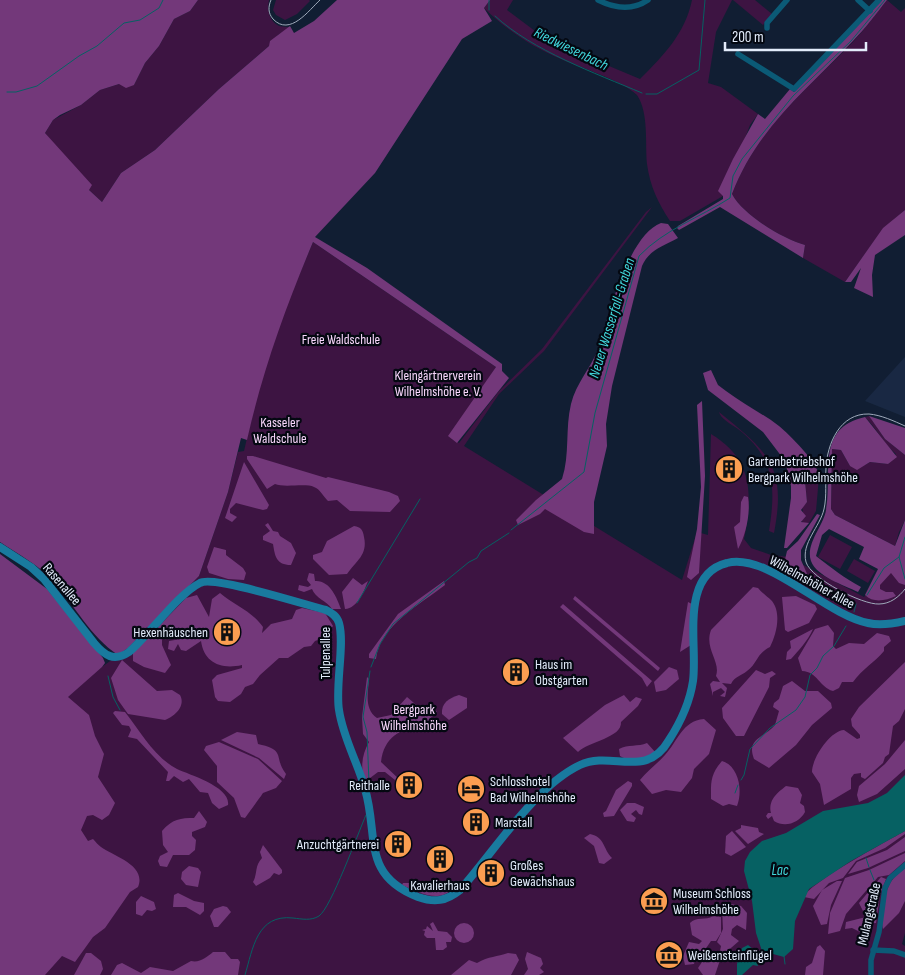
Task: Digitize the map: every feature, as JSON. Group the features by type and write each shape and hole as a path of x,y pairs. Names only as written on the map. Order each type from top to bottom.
{"main road":[{"name":"Rasenallee","path":"0,547 31,567 44,579 97,647"},
{"name":"Wilhelmshöher Allee","path":"460,890 535,801 571,770 592,761 644,762 655,757 664,748 674,731 692,688 696,595 708,575 720,566 741,562 764,569 836,611 866,623 885,625 905,621"},
{"name":"Tulpenallee","path":"97,647 108,657 123,656 135,647 190,590 203,581 214,581 331,612 340,627 339,710 343,728 367,796 377,862 395,884 418,897 439,902 460,890"}],"street":[{"path":"598,0 624,7 635,7 648,0"},
{"path":"767,28 767,24 787,0"},
{"path":"858,0 870,10"},
{"path":"738,54 794,89 879,0"},
{"name":"Mulangstraße","path":"871,975 873,950 879,932 886,888 890,878 905,865"},
{"path":"873,950 894,951 905,955"}],"shaded area":[{"path":"905,357 905,417 865,401"}],"green space":[{"path":"0,0 198,0 190,11 174,19 159,46 145,63 134,85 126,88 119,84 100,90 81,105 53,120 45,133 92,185 89,190 102,202 121,173 155,150 219,89 269,46 270,41 290,26 294,33 314,21 337,0 490,0 484,8 492,21 462,39 375,173 315,237 367,268 502,364 502,371 509,378 457,443 448,436 496,367 313,242 276,339 260,389 247,440 241,438 228,492 199,576 128,648 118,655 99,639 62,591 42,570 0,542"},
{"path":"198,0 269,0 268,8 273,21 279,26 291,28 278,35 269,46 219,89 155,150 121,173 102,202 89,190 45,133 53,120 81,105 100,90 119,84 134,85 145,63 159,46 174,19 190,11"},
{"path":"276,0 310,1 297,14 285,20 276,15 273,10"},
{"path":"490,0 513,0 507,10 547,40 640,79 665,53 679,34 692,0 732,0 716,32 708,83 721,87 758,114 750,125 723,196 680,221 670,221 658,201 650,180 647,164 645,119 641,102 637,95 621,84 550,54 520,37 484,8"},
{"path":"733,0 755,0 772,14 763,25"},
{"path":"882,0 887,0 862,31 769,130 742,171 732,194 745,210 764,225 805,245 803,258 720,207 679,230 678,226 723,199 723,196 718,191 758,114 765,119 790,89 794,92"},
{"path":"887,0 901,12 905,8 905,210 883,229 845,282 803,258 805,245 764,225 745,210 732,194 742,171 769,130 801,94 853,42"},
{"name":"Bergpark Wilhelmshöhe","path":"652,207 544,351 499,394 464,446 682,580 697,532 708,535 711,434 725,444 735,455 747,479 749,508 744,539 751,548 771,555 788,557 864,597 905,546 905,933 902,944 905,946 905,975 0,975 0,774 25,736 95,672 128,648 199,576 228,492 238,452 244,451 260,382 283,313 313,242 496,367 452,439 459,443 499,391 542,349 646,212"},
{"path":"905,210 905,235 875,255 872,275 873,297 854,288 861,268 851,282 845,282 883,228"},
{"path":"661,223 668,224 678,238 653,252 642,266 612,386 606,424 607,446 594,502 594,534 584,532 545,509 540,514 518,525 516,520 536,500 562,479 566,461 569,413 573,396 598,349 629,260 649,231"},
{"path":"711,370 718,385 773,421 790,436 815,465 818,472 819,477 809,477 805,481 807,502 801,510 806,516 801,522 809,523 787,548 784,548 791,486 785,461 763,432 708,390 703,373"},
{"path":"702,401 705,476 699,573 691,580 687,577 697,529 701,487 697,405"},
{"path":"719,412 750,438 770,462 778,491 774,533 769,531 772,487 766,462 750,440 724,419"},
{"path":"869,416 885,439 905,455 905,520 895,546 835,515 831,509 832,449 841,450 850,466 865,465 870,462 888,464 896,454 865,417"},
{"path":"869,416 905,428 905,455 885,439"},
{"path":"865,417 897,457 888,464 870,462 857,470 850,466 841,450 832,449 831,509 835,515 895,546 905,520 905,585 899,583 891,573 880,585 880,589 886,592 893,592 896,596 879,600 868,598 865,595 878,569 859,559 864,547 829,529 822,535 816,556 861,587 858,592 819,572 814,567 810,555 813,541 825,516 828,496 829,454 833,442 839,431 849,423"},
{"path":"247,456 253,456 326,478 389,492 398,496 400,501 390,512 350,511 337,500 328,501 314,487 275,484 267,489 247,459"},
{"path":"244,462 269,505 267,509 263,510 236,503 230,509 230,513 237,517 232,522 225,518"},
{"path":"809,477 819,477 816,511 809,523 803,523 801,520 804,518 802,507 807,502 805,481"},
{"path":"744,496 748,497 748,518 738,549 734,527 740,522 741,502"},
{"path":"817,514 820,515 801,550 801,560 808,576 804,579 791,576 783,568 787,551 798,541"},
{"path":"268,523 273,531 278,532 280,536 291,543 296,553 291,565 279,562 273,544 263,540 263,536 270,531 265,525"},
{"path":"354,526 360,528 363,532 365,543 363,553 347,574 329,575 313,559 313,555 322,552 327,541"},
{"path":"830,535 852,547 840,569 818,557"},
{"path":"214,547 226,550 226,555 243,568 246,573 244,580 228,579 209,573 207,567"},
{"path":"0,554 47,589 103,658 105,663 102,667 68,697 89,715 95,736 104,754 98,777 115,803 109,815 102,820 93,815 87,816 81,830 88,841 93,839 101,847 133,867 138,873 139,879 138,887 130,892 105,928 93,937 75,962 62,956 45,975 0,975"},
{"path":"854,559 875,571 868,583 847,571"},
{"path":"309,573 314,574 315,581 325,583 329,587 341,609 332,609 312,589 304,592 298,590 299,585 308,587 311,585 307,580"},
{"path":"353,578 362,585 368,581 354,606 345,609 342,592"},
{"path":"444,581 445,585 403,616 393,626 379,647 376,659 369,658 369,654 398,614"},
{"path":"753,587 758,588 775,606 777,624 774,637 770,647 762,653 751,668 736,678 731,684 722,683 727,688 725,697 720,696 725,692 721,688 713,692 713,696 710,684 713,681 720,682 716,676 717,670 711,649 709,637 711,630"},
{"path":"220,593 259,621 263,627 262,633 271,624 292,619 296,610 302,608 325,613 333,626 323,638 315,641 311,646 304,647 288,658 279,658 253,684 245,687 241,694 230,702 218,701 215,697 212,680 217,675 242,668 242,665 227,666 214,663 206,654 201,641 186,651 181,650 178,644 174,651 168,649 169,641 204,635 203,632 189,631 162,639 162,645 171,665 165,673 144,667 133,661 133,653 186,598 197,595 209,617 212,599"},
{"path":"575,596 660,668 658,671 573,599"},
{"path":"796,596 815,605 817,609 809,623 788,632 785,630 782,597"},
{"path":"688,602 692,604 691,645 680,652"},
{"path":"563,604 652,681 647,687 642,678 560,607"},
{"path":"828,625 834,633 833,646 836,649 849,643 864,644 877,633 889,636 891,641 884,647 884,651 853,682 842,682 839,688 833,691 824,686 812,674 802,671 798,658 815,629"},
{"path":"813,629 806,642 791,659 786,660 787,652 791,648 790,641"},
{"path":"122,660 157,691 172,690 180,695 182,703 176,713 165,720 128,714 118,700 111,678"},
{"path":"905,662 905,709 899,721 893,726 889,754 885,757 883,763 865,779 861,777 861,773 854,774 851,778 851,789 824,805 820,784 812,772 818,753 833,735 844,730 857,739 860,738 860,735 852,726 851,719 859,707"},
{"path":"669,667 677,670 679,679 666,690 656,692 654,682"},
{"path":"756,670 765,674 772,671 776,674 770,678 769,687 744,736 736,736 723,718 722,708"},
{"path":"367,677 369,679 368,705 377,718 391,715 407,697 421,709 437,711 423,727 400,732 386,746 381,762 401,781 400,784 385,772 378,772 370,778 369,787 362,770 364,753 369,742 363,734 362,717"},
{"path":"792,681 805,691 818,691 831,703 832,708 812,725 796,745 769,768 754,759 752,747 757,739 775,725 779,711 773,707 774,703 779,699 783,686"},
{"path":"459,695 467,698 467,708 449,720 442,714 444,704 449,699"},
{"path":"624,695 630,702 636,697 642,699 611,736 578,752 563,738 605,705"},
{"path":"115,711 125,712 148,744 169,764 217,787 227,799 228,805 219,809 212,803 208,793 200,792 189,779 183,782 174,776 169,781 166,781 168,772 137,739 128,737 131,730 129,726 122,725 113,713"},
{"path":"704,719 716,730 709,754 694,769 692,778 681,792 666,790 652,794 640,780 670,750 685,728"},
{"path":"237,732 256,735 258,744 267,746 276,752 286,774 284,779 259,758 221,740"},
{"path":"905,740 905,769 877,794 859,802 857,795 859,786 885,764"},
{"path":"219,742 258,759 282,781 276,788 263,793 245,818 241,817 234,798 217,782 217,766 204,750 206,746"},
{"path":"647,743 656,753 643,758 633,759 620,756 619,749"},
{"path":"722,761 728,764 736,773 740,793 737,806 729,804 723,806 711,799 712,779 715,770"},
{"path":"628,781 632,783 632,786 614,816 604,817 603,813 606,811 616,790"},
{"path":"786,786 798,788 802,795 800,803 804,806 805,812 795,822 783,824 774,821 772,816 768,819 766,816 768,813 771,813 770,808 774,797"},
{"path":"627,803 635,803 644,807 642,815 636,810 631,814 636,818 634,822 627,821 620,810"},
{"path":"199,811 207,822 205,827 192,832 192,836 196,840 195,850 189,855 173,855 167,867 160,866 158,861 160,856 168,852 163,845 162,831 169,824 177,820 194,818"},
{"path":"741,825 758,828 759,832 764,834 748,844 735,831 741,828"},
{"path":"732,831 746,847 731,856 725,853 726,836"},
{"path":"905,831 905,834 885,848 856,861 843,878 829,883 814,899 804,897 819,882"},
{"path":"590,834 601,841 612,858 604,864 599,863 594,846 584,838"},
{"path":"905,837 905,851 868,868 848,874 857,862 887,850"},
{"path":"263,845 282,870 282,873 279,875 274,873 270,878 256,886 253,882 258,864 262,858 260,852"},
{"path":"905,853 905,861 889,875 878,877 846,914 840,931 828,934 830,913 845,878 869,870"},
{"path":"189,866 198,868 201,872 198,887 186,885 181,879 182,872"},
{"path":"905,868 905,901 899,913 883,929 882,911 887,890 894,878"},
{"path":"881,877 886,879 880,895 876,923 865,924 860,932 852,928 845,929 846,922 866,917 859,903"},
{"path":"837,881 842,881 831,905 827,924 821,925 813,906 822,890"},
{"path":"403,883 411,883 419,889 429,886 434,890 450,887 451,890 440,896 427,895 402,885"},
{"path":"178,893 194,901 204,903 204,911 200,915 186,907 173,907 174,895"},
{"path":"141,896 154,902 156,909 152,911 147,910 142,916 136,914 136,902"},
{"path":"726,905 741,906 747,913 746,930 737,925 732,929 731,935 739,941 724,954 720,951 721,946 717,942 723,929 722,909"},
{"path":"223,906 227,907 231,912 218,927 214,927 210,916 214,909"},
{"path":"713,916 721,917 721,933 716,941 711,941 702,954 697,955 694,964 685,965 683,956 689,942 699,944 702,941 692,935 690,923"},
{"path":"433,922 438,931 447,932 452,937 451,942 446,942 447,947 443,950 436,950 435,938 427,938 424,935 425,931 422,930 426,929 427,926 433,931 430,924"},
{"path":"464,923 471,926 474,933 471,940 464,943 457,940 454,933 457,926"},
{"path":"820,945 825,951 823,975 805,975 806,967 812,963 817,947"},
{"path":"714,951 720,960 715,975 703,975 698,968 708,953"},
{"path":"213,952 225,952 231,959 238,959 240,962 238,975 111,975 117,965 122,963 141,973 150,967 173,971 191,961 203,959"},
{"path":"527,952 541,958 543,964 540,968 544,972 539,975 524,975 528,969 525,959"},
{"path":"86,953 91,953 101,961 103,969 100,975 74,975"},
{"path":"508,953 516,954 519,960 511,975 451,975 469,960 477,963"}],"water":[{"name":"Lac","path":"905,775 905,831 851,861 809,889 795,921 793,949 784,957 762,951 756,933 752,901 744,871 745,861 750,852 762,841 786,833 823,811 868,803 887,793"},
{"path":"748,945 754,950 758,966 753,965 742,975 737,975 737,964 742,948"}],"waterway":[{"path":"7,92 16,92 37,86 79,56 97,46 124,23 140,20 159,8 163,0"},
{"name":"Riedwiesenbach","path":"489,0 489,10"},
{"name":"Riedwiesenbach","path":"646,94 657,94 699,70 705,0"},
{"name":"Neuer Wasserfall-Graben","path":"511,530 584,472 595,413 639,256 660,238 730,198 733,176 742,159 793,96 851,41 885,0"},
{"name":"Riedwiesenbach","path":"495,16 527,40 565,60 642,93"},
{"path":"357,603 420,499"},
{"name":"Neuer Wasserfall-Graben","path":"371,667 380,644 393,624 469,562 477,558 481,551 509,533"},
{"path":"905,537 899,557 905,579"},
{"path":"867,595 884,568 899,557"},
{"path":"854,612 856,604"},
{"path":"741,780 750,749 770,728 796,710 805,697 810,675 817,668 823,656 834,646 846,626"},
{"name":"Neuer Wasserfall-Graben","path":"369,783 367,732 363,717 370,671"},
{"path":"108,676 113,697 120,710"},
{"path":"735,793 738,785"},
{"path":"245,975 258,935 271,921 281,918 313,919 324,910 337,885 366,815"},
{"path":"866,858 869,867"},
{"path":"870,870 874,880"},
{"path":"876,885 879,890"},
{"path":"755,956 762,951"},
{"path":"784,956 785,964"}],"tram line":[{"path":"271,0 269,5 271,17 279,24 286,25 299,20 320,0"},
{"path":"905,426 883,417 869,414 859,415 843,424 832,440 829,449 824,509 808,542 805,555 806,562 817,576 850,596 871,603 887,603 905,589"}],"place":[{"name":"Gartenbetriebshof Bergpark Wilhelmshöhe","path":"729,469"},
{"name":"Hexenhäuschen","path":"227,632"},
{"name":"Haus im Obstgarten","path":"516,672"},
{"name":"Reithalle","path":"409,785"},
{"name":"Schlosshotel Bad Wilhelmshöhe","path":"471,789"},
{"name":"Marstall","path":"476,822"},
{"name":"Anzuchtgärtnerei","path":"398,844"},
{"name":"Kavalierhaus","path":"440,859"},
{"name":"Großes Gewächshaus","path":"491,873"},
{"name":"Museum Schloss Wilhelmshöhe","path":"654,901"},
{"name":"Weißensteinflügel","path":"669,955"}],"park label":[{"name":"Freie Waldschule","path":"341,339"},
{"name":"Kleingärtnerverein Wilhelmshöhe e. V.","path":"438,384"},
{"name":"Kasseler Waldschule","path":"280,430"}]}
